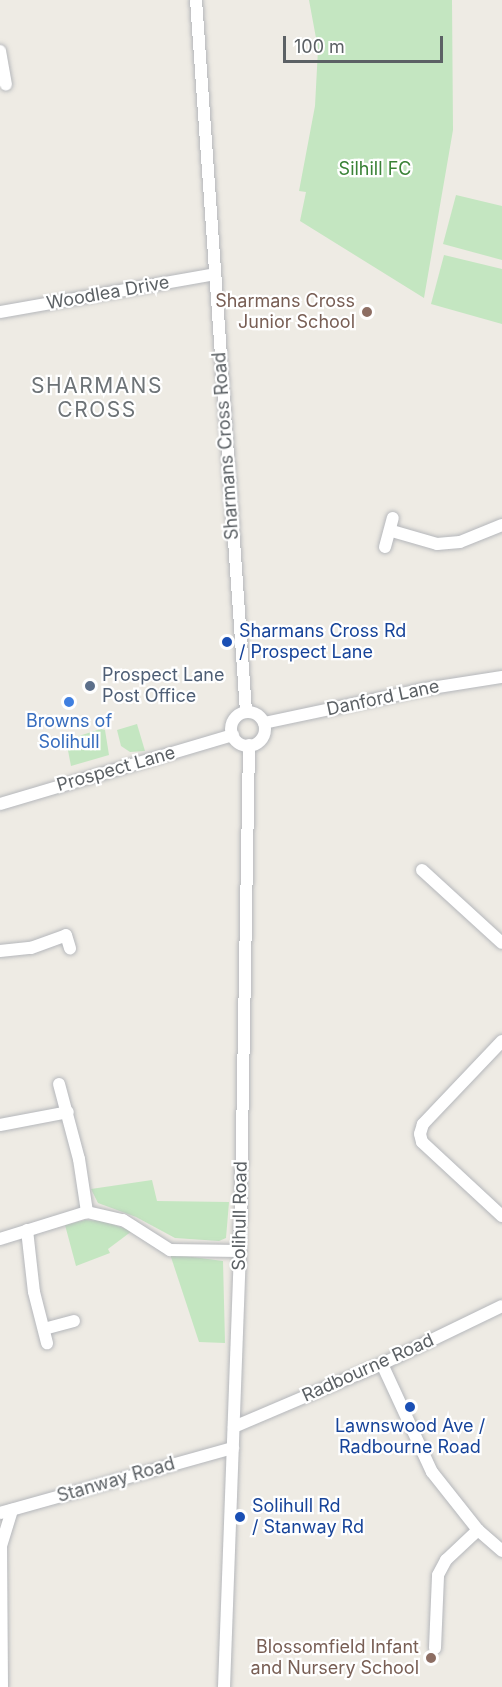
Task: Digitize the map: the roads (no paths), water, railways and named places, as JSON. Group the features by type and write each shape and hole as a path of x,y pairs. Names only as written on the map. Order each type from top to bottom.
{"street":[{"name":"Sharmans Cross Road","path":"196,0 246,712"},
{"path":"0,51 6,84"},
{"name":"Woodlea Drive","path":"0,312 215,274"},
{"path":"385,547 392,531 393,518"},
{"path":"392,531 437,544 460,542 502,525"},
{"name":"Danford Lane","path":"264,723 425,689 502,677"},
{"path":"246,712 257,714 264,723 261,740 249,745 233,735 234,721 246,712"},
{"name":"Prospect Lane","path":"0,804 233,735"},
{"name":"Solihull Road","path":"224,1687 240,1251 249,745"},
{"path":"422,870 502,943"},
{"path":"0,951 31,948 66,935 70,948"},
{"path":"502,1041 423,1124 420,1134 422,1142 502,1216"},
{"path":"59,1084 68,1112 87,1212"},
{"path":"0,1125 68,1112"},
{"path":"0,1239 87,1212 123,1220 170,1250 240,1251"},
{"path":"27,1230 34,1292 47,1343"},
{"name":"Radbourne Road","path":"234,1427 382,1364 502,1306"},
{"path":"44,1329 74,1322"},
{"path":"382,1364 432,1472 478,1530 502,1551"},
{"name":"Stanway Road","path":"6,1512 233,1448"},
{"path":"2,1687 1,1546 6,1512"},
{"path":"435,1647 438,1575 446,1560 478,1530"}],"place":[{"name":"Sharmans Cross Junior School","path":"367,312"},
{"name":"Sharmans Cross Rd / Prospect Lane","path":"227,642"},
{"name":"Prospect Lane Post Office","path":"90,686"},
{"name":"Browns of Solihull","path":"69,702"},
{"name":"Lawnswood Ave / Radbourne Road","path":"410,1407"},
{"name":"Solihull Rd / Stanway Rd","path":"240,1517"},
{"name":"Blossomfield Infant and Nursery School","path":"431,1658"}],"district":[{"name":"SHARMANS CROSS","path":"97,398"}],"park label":[{"name":"Silhill FC","path":"375,169"}]}
